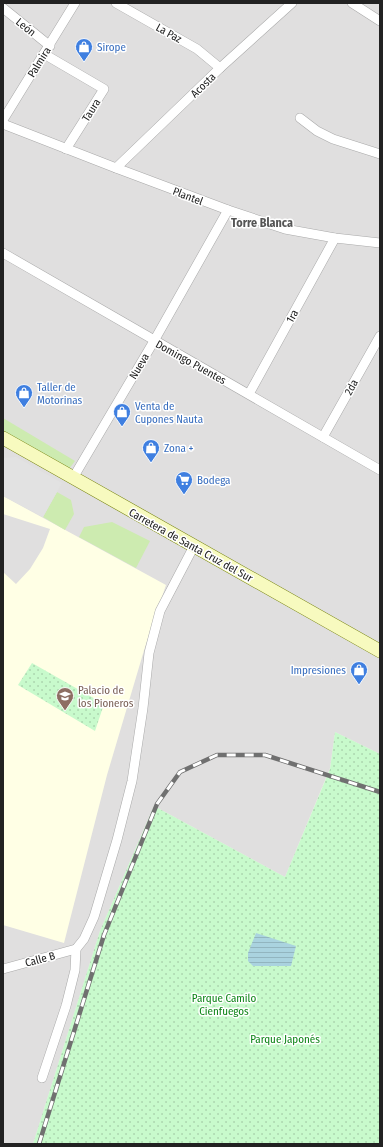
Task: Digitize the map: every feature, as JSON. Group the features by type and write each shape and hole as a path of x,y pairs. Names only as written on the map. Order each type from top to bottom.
{"main road":[{"name":"Carretera de Santa Cruz del Sur","path":"3,438 380,651"}],"street":[{"name":"Palmira","path":"3,120 50,46 75,3"},
{"name":"La Paz","path":"116,3 197,49 220,68"},
{"name":"Acosta","path":"116,168 220,68 292,3"},
{"path":"352,3 380,21"},
{"name":"León","path":"3,8 50,46"},
{"name":"Taura","path":"44,54 104,89 66,149"},
{"path":"3,100 11,107"},
{"path":"300,118 317,131 333,139 380,154"},
{"name":"Plantel","path":"3,124 228,210 284,229 335,238 380,243"},
{"name":"Nueva","path":"73,478 154,341 228,210"},
{"name":"1ra","path":"249,394 335,238"},
{"name":"Domingo Puentes","path":"3,253 380,470"},
{"name":"2da","path":"323,437 380,336"},
{"path":"42,1078 66,1006 75,970 76,949 84,939 94,917 117,840 132,781 143,708 149,653 160,611 194,546"},
{"name":"Calle B","path":"3,969 76,949"}],"shaded area":[{"path":"3,3 380,3 380,754 335,732 330,768 285,877 154,806 100,931 33,1144 3,1144"},
{"path":"16,457 62,483 43,517 3,496 3,458"},
{"name":"Palacio de los Pioneros","path":"3,496 166,585 145,647 107,775 64,943 3,925 3,572 16,584 30,569 43,548 50,529 3,514"}],"green space":[{"path":"3,418 75,461 69,469 3,431"},
{"path":"57,492 71,500 74,514 65,530 43,517"},
{"path":"112,522 150,541 136,568 79,537 84,527"},
{"path":"32,663 104,704 95,731 18,685"},
{"name":"Parque Camilo Cienfuegos","path":"335,732 380,754 380,1144 33,1144 100,931 154,806 285,877 330,769"}],"water":[{"path":"256,933 296,946 291,966 253,966 248,961 248,953"}],"railway":[{"path":"39,1144 104,935 157,804 180,772 217,755 265,755 380,792"}],"place":[{"name":"Sirope","path":"84,62"},
{"name":"Taller de Motorinas","path":"24,408"},
{"name":"Venta de Cupones Nauta","path":"122,427"},
{"name":"Zona +","path":"151,463"},
{"name":"Bodega","path":"184,495"},
{"name":"Impresiones","path":"359,685"},
{"name":"Palacio de los Pioneros","path":"65,711"}],"district":[{"name":"Torre Blanca","path":"262,223"}],"park label":[{"name":"Parque Japonés","path":"285,1039"}]}
